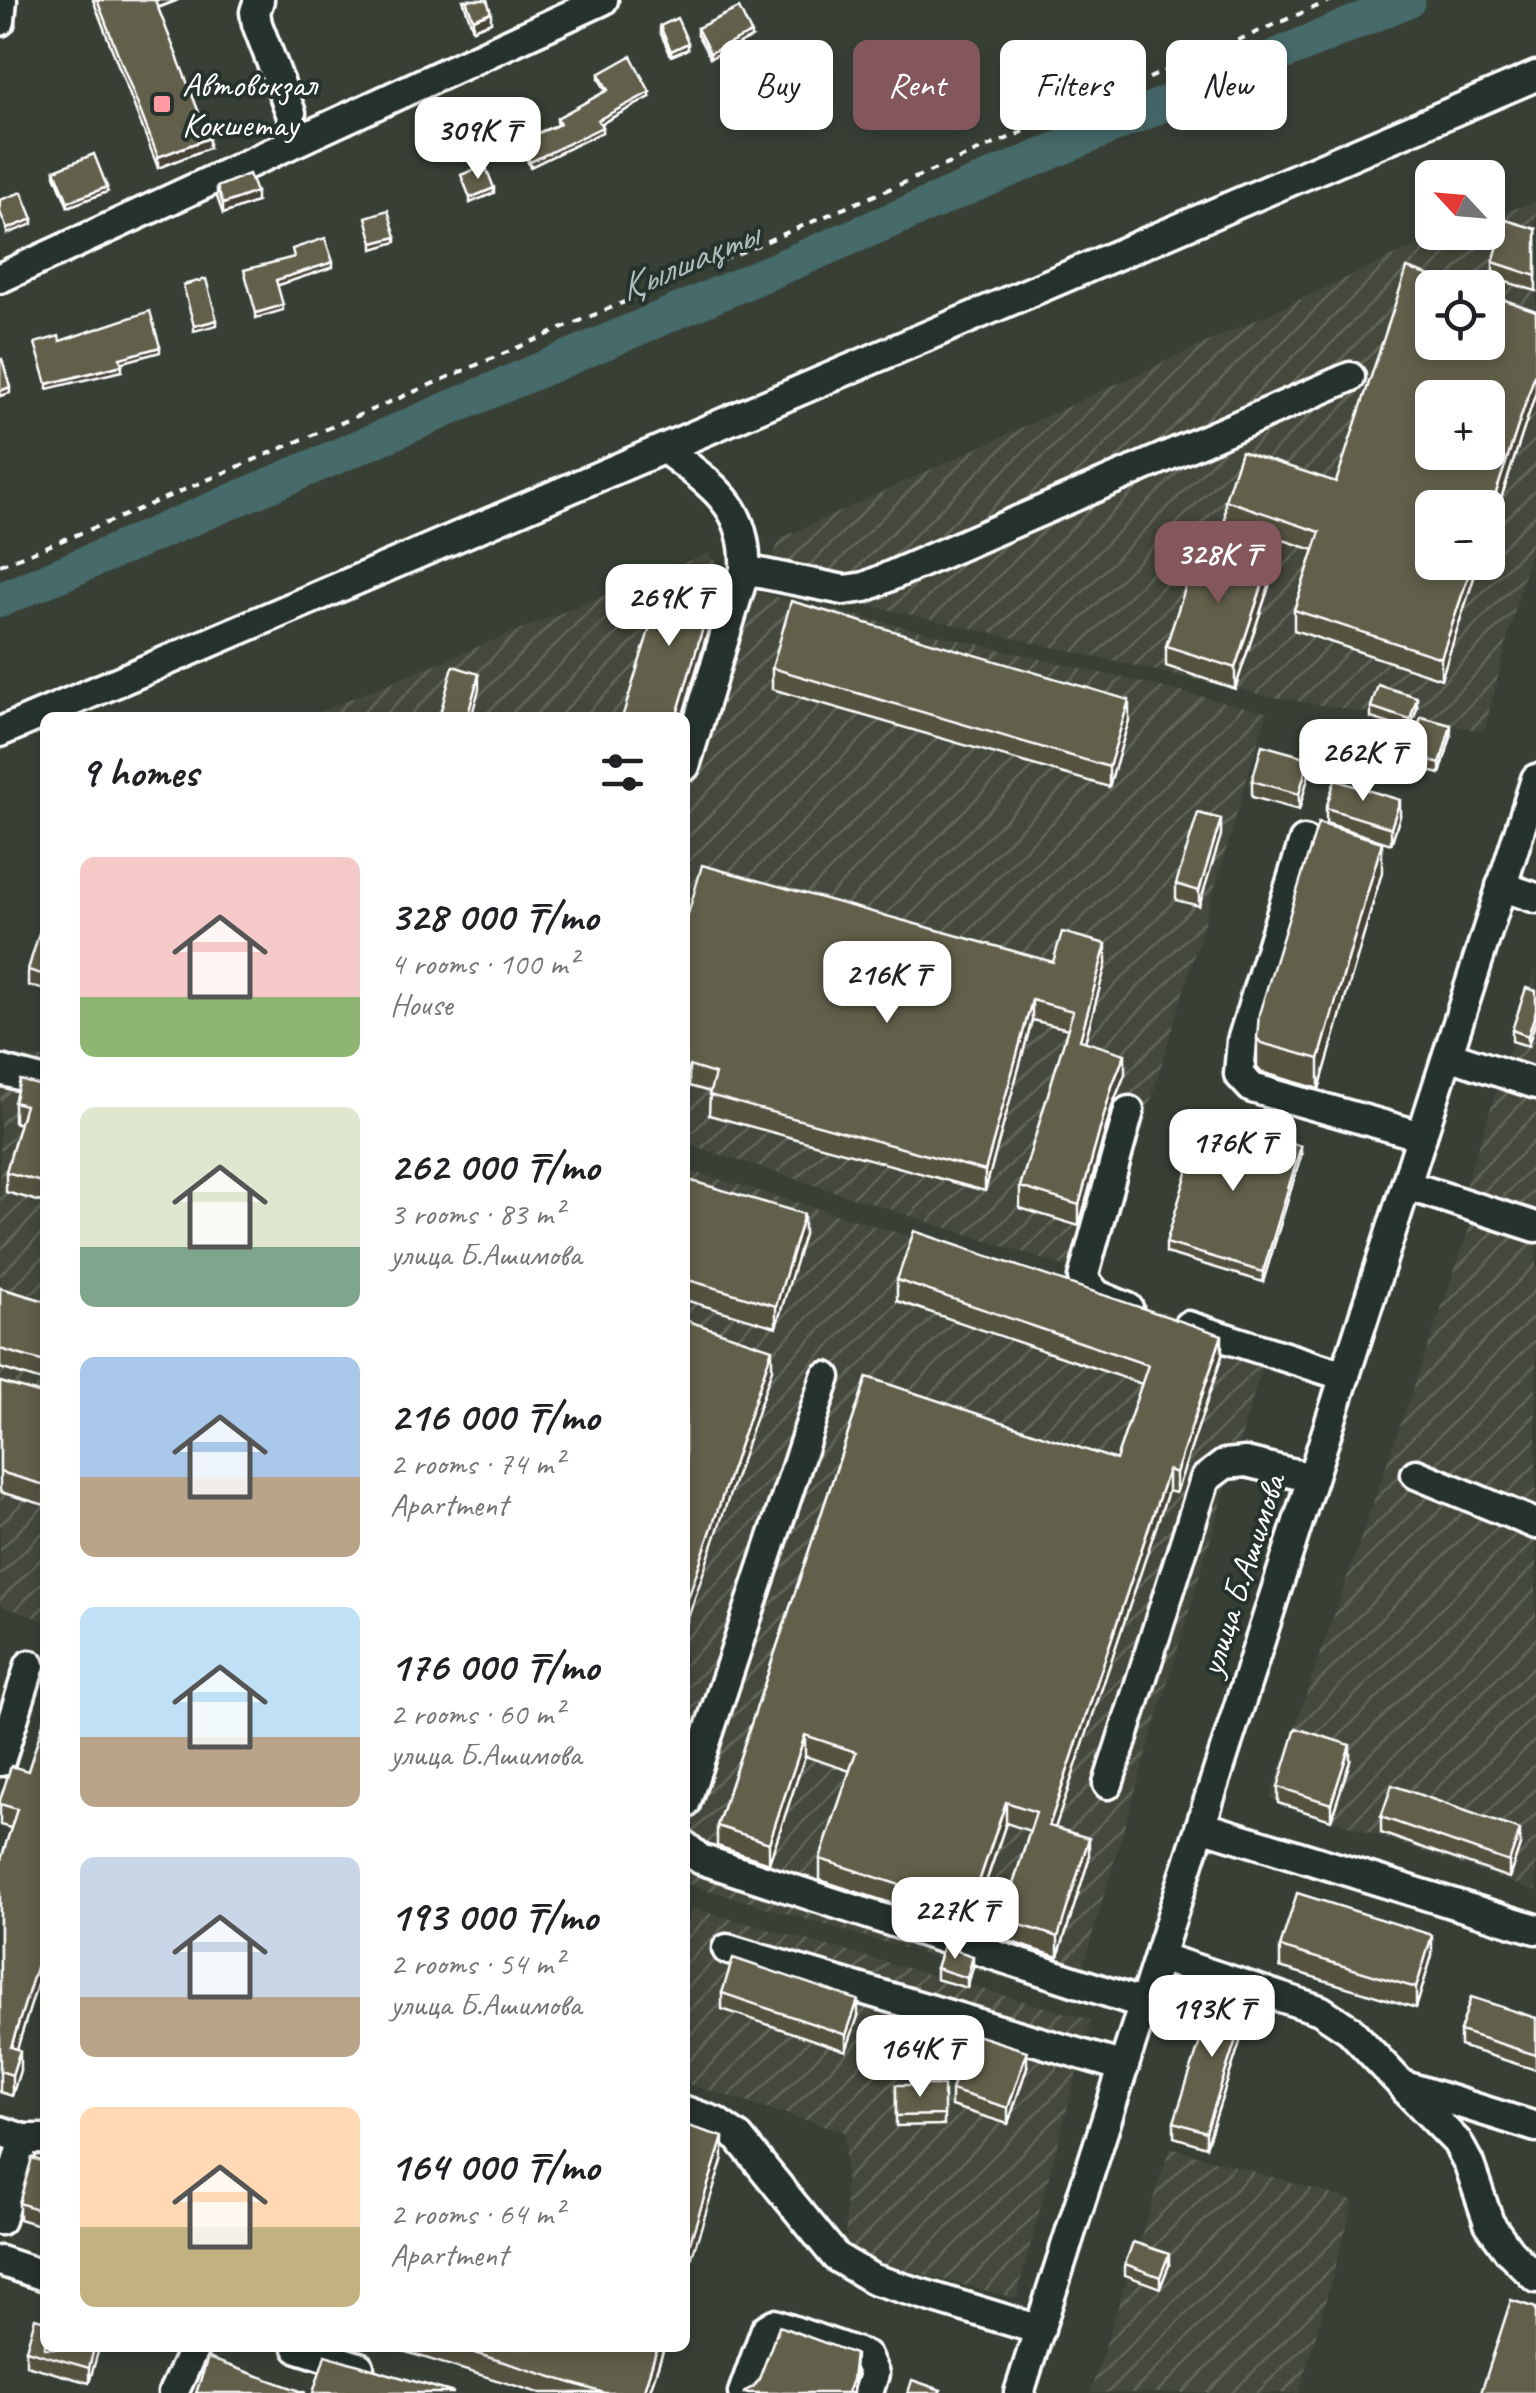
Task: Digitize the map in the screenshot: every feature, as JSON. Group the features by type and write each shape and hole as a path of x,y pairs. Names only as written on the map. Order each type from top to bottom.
{"street":[{"path":"0,21 2,0"},
{"path":"259,0 257,24 291,113"},
{"path":"0,278 603,0"},
{"path":"47,712 1536,76"},
{"path":"745,570 844,590 866,587 1350,377"},
{"path":"665,450 699,476 729,506 742,526 745,570 690,750"},
{"path":"0,732 40,715"},
{"name":"улица Б.Ашимова","path":"1019,2393 1536,780"},
{"path":"1304,841 1242,1041 1239,1074 1252,1088 1422,1136"},
{"path":"1502,886 1536,898"},
{"path":"1448,1055 1536,1084"},
{"path":"0,1070 40,1081"},
{"path":"1129,1111 1083,1278 1097,1295 1125,1307 1345,1376"},
{"path":"1406,1185 1536,1227"},
{"path":"690,1789 826,1377"},
{"path":"1108,1784 1205,1479 1225,1464 1246,1462 1312,1478"},
{"path":"1416,1474 1536,1524"},
{"path":"0,1761 30,1665"},
{"path":"1201,1826 1536,1929"},
{"path":"690,1850 700,1859 1144,2004"},
{"path":"727,1949 1124,2067"},
{"path":"1159,1957 1320,2010 1350,2030 1457,2142 1488,2223 1536,2278"},
{"path":"1402,2085 1536,2127"},
{"path":"690,2113 716,2122 739,2138 836,2258 848,2267 872,2279 1040,2330"},
{"path":"0,2220 23,2137"},
{"path":"0,2261 40,2274"},
{"path":"743,2393 766,2329 774,2324 866,2356 874,2374 868,2393"},
{"path":"174,2393 192,2352"},
{"path":"311,2352 388,2376"}],"path":[{"path":"0,565 1332,0"}],"shaded area":[{"path":"1536,202 1536,528 1484,731 1272,697 763,581 780,539 1415,246 1415,250 1505,250 1505,212"},
{"path":"708,553 722,570 680,712 318,712"},
{"path":"755,592 1267,712 1098,1277 690,1145 690,780"},
{"path":"1536,971 1536,1213 1464,1190"},
{"path":"0,1055 40,1058 40,1619 0,1605"},
{"path":"690,1170 1269,1343 1073,1999 690,1884"},
{"path":"1471,1223 1536,1243 1536,1891 1270,1798"},
{"path":"693,1908 1091,2020 1016,2298 846,2255 845,2132 690,2085"},
{"path":"1170,2147 1354,2201 1299,2393 1090,2393"}],"building":[{"name":"Автовокзал Кокшетау","path":"97,0 155,0 209,138 158,157"},
{"path":"466,0 487,0 491,12 473,19"},
{"path":"739,8 751,33 737,40 720,40 720,48 710,53 697,28"},
{"path":"677,18 688,43 671,51 660,26"},
{"path":"631,56 650,92 598,120 602,127 530,162 521,140 560,124 557,118 608,90 599,74"},
{"path":"94,154 107,187 68,202 55,170"},
{"path":"485,165 494,188 470,198 461,175"},
{"path":"249,174 256,192 223,204 217,187"},
{"path":"22,192 33,219 7,229 0,200"},
{"path":"388,210 396,237 373,243 366,217"},
{"path":"1506,220 1536,229 1536,276 1493,262 1497,250 1505,250"},
{"path":"325,238 333,262 276,280 283,305 256,313 244,270 294,257 292,249"},
{"path":"1407,268 1415,271 1415,360 1505,360 1505,300 1536,311 1536,371 1505,465 1505,380 1415,380 1415,470 1503,470 1497,490 1415,490 1415,580 1467,580 1441,658 1294,610 1320,532 1225,500 1241,451 1336,482"},
{"path":"206,279 217,320 194,326 183,285"},
{"path":"150,311 160,347 120,358 122,365 47,384 35,343 59,336 60,341"},
{"path":"0,360 10,387 0,391"},
{"path":"1200,543 1269,565 1235,668 1166,646"},
{"path":"667,572 715,587 678,712 624,712"},
{"path":"791,601 1129,700 1109,767 772,668"},
{"path":"453,666 479,674 469,712 441,712"},
{"path":"1378,685 1417,697 1410,720 1371,707"},
{"path":"1421,717 1451,725 1440,764 1409,755"},
{"path":"1262,745 1309,758 1299,794 1252,781"},
{"path":"1335,780 1400,800 1391,828 1326,808"},
{"path":"1198,813 1221,819 1199,891 1176,884"},
{"path":"1318,823 1382,842 1319,1059 1261,1043 1257,1038 1259,1014"},
{"path":"702,865 1053,962 1062,932 1106,944 1080,1040 1125,1054 1112,1086 1079,1205 1020,1187 1073,1011 1032,1000 985,1171 709,1095 715,1074 690,1066 690,907"},
{"path":"40,930 40,974 28,970"},
{"path":"1526,988 1536,991 1536,1011 1528,1036 1512,1030"},
{"path":"20,1080 40,1086 40,1182 6,1172 25,1105 14,1102"},
{"path":"1204,1116 1301,1146 1263,1272 1166,1243"},
{"path":"690,1180 804,1214 776,1306 690,1280"},
{"path":"914,1231 1222,1335 1176,1473 1168,1470 1049,1826 1089,1838 1058,1937 1002,1919 1036,1812 1006,1802 970,1908 820,1859 856,1752 805,1735 769,1843 717,1826 867,1377 1116,1460 1148,1365 897,1280"},
{"path":"0,1288 40,1300 40,1361 0,1349"},
{"path":"690,1322 772,1349 690,1592"},
{"path":"0,1382 40,1394 40,1484 0,1472"},
{"path":"1296,1728 1350,1745 1331,1804 1278,1787"},
{"path":"40,1734 40,1955 11,2047 20,2050 12,2075 0,2071 0,1863 17,1809 0,1804 0,1800 11,1766 28,1771"},
{"path":"1392,1785 1520,1830 1509,1862 1381,1817"},
{"path":"1297,1893 1432,1935 1416,1988 1280,1947"},
{"path":"943,1946 973,1956 967,1978 936,1968"},
{"path":"733,1958 858,2000 846,2035 722,1993"},
{"path":"1217,1989 1249,1999 1206,2132 1174,2122"},
{"path":"1471,1997 1536,2018 1536,2055 1460,2031"},
{"path":"970,2033 1027,2051 1008,2108 951,2090"},
{"path":"896,2085 944,2085 944,2115 896,2116"},
{"path":"690,2127 723,2137 690,2242"},
{"path":"32,2158 40,2160 40,2210 19,2203"},
{"path":"1133,2242 1169,2254 1160,2277 1125,2264"},
{"path":"1511,2300 1536,2308 1536,2393 1481,2393"},
{"path":"35,2318 40,2320 40,2352 93,2352 89,2368 26,2350"},
{"path":"779,2326 855,2354 847,2393 744,2393 759,2379"},
{"path":"471,2352 656,2352 643,2393 604,2393"},
{"path":"325,2355 454,2393 313,2393"},
{"path":"208,2358 306,2393 196,2393"},
{"path":"912,2380 941,2390 908,2393"}],"waterway":[{"name":"Қылшақты","path":"0,600 1408,0"}],"place":[{"name":"Автовокзал Кокшетау","path":"162,104"}]}
